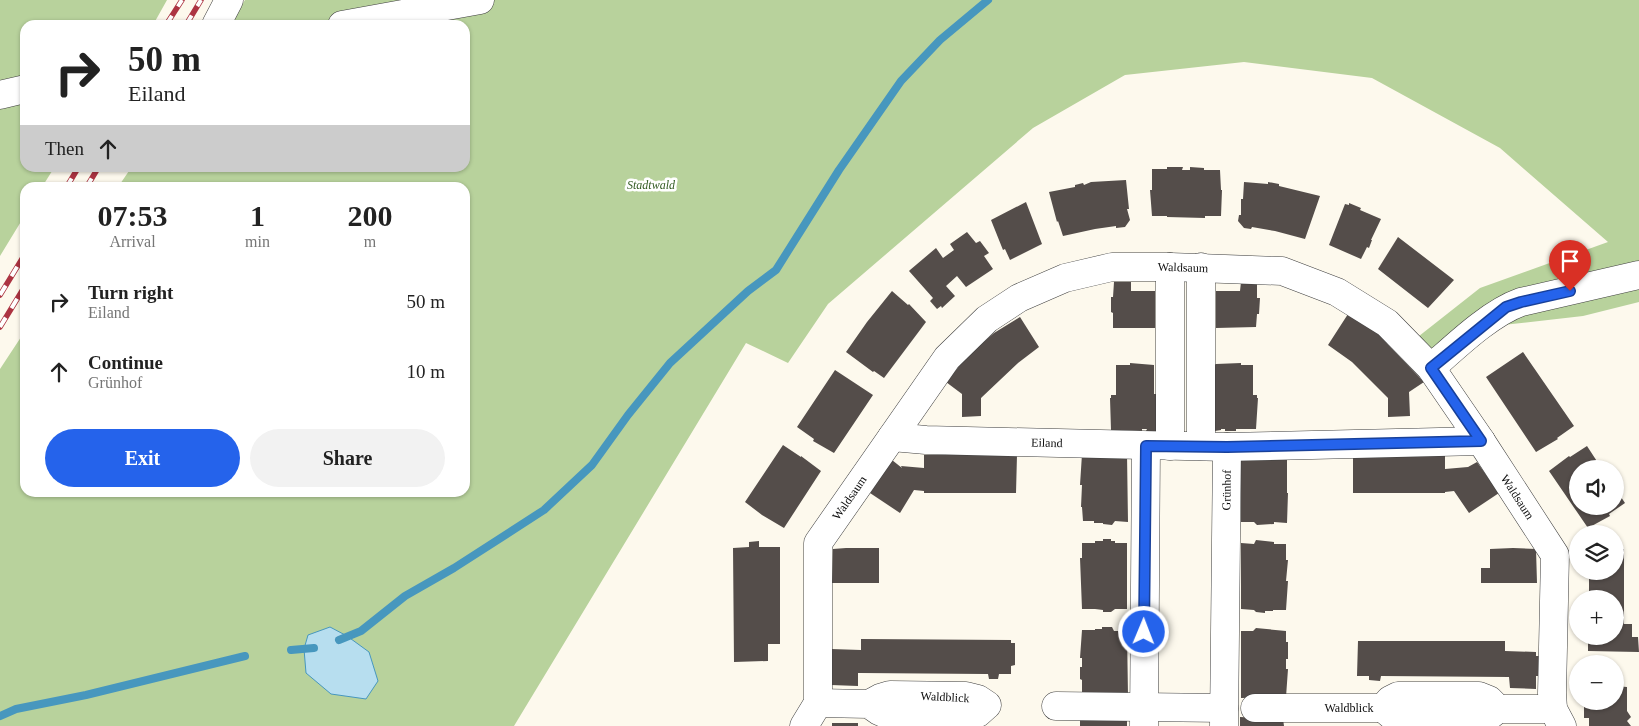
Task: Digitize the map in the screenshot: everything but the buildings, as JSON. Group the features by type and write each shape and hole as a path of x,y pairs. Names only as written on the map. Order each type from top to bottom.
{"street":[{"path":"219,20 229,0"},
{"path":"370,20 480,0"},
{"path":"0,95 20,90"},
{"name":"Waldsaum","path":"811,715 818,543 947,358 986,319 1019,298 1065,278 1112,267 1170,267 1282,271 1337,292 1387,324 1431,368 1555,555 1552,693 1558,717"},
{"path":"1056,706 1144,717 1158,446 1170,267"},
{"name":"Grünhof","path":"1144,717 1224,717 1214,447 1201,268"},
{"path":"1431,368 1506,307 1639,275"},
{"name":"Eiland","path":"892,437 926,440 1214,447 1481,441"},
{"name":"Waldblick","path":"1255,708 1382,708 1390,700 1398,696 1478,696 1489,700 1498,709 1558,717"},
{"path":"811,715 869,704"}],"green space":[{"path":"0,0 167,0 156,20 20,20 20,172 51,172 45,182 20,182 20,223 0,256"},
{"name":"Stadtwald","path":"245,0 1639,0 1639,302 1583,316 1503,325 1443,371 1414,340 1480,288 1608,242 1500,148 1372,78 1244,62 1125,75 1033,128 828,304 788,363 746,343 514,726 0,726 0,369 20,339 20,497 470,497 470,182 121,182 128,172 470,172 470,20 232,20"}],"water":[{"path":"330,627 347,636 369,652 378,681 366,699 331,694 306,673 304,649 308,635"}],"waterway":[{"path":"339,640 361,631 405,596 454,568 544,510 592,465 628,415 670,363 748,291 776,270 839,170 901,81 940,40 988,0"},
{"path":"291,650 314,648"},
{"path":"0,716 16,709 86,695 245,656"}],"railway":[{"path":"169,20 182,0"},
{"path":"189,20 201,0"},
{"path":"70,182 76,172"},
{"path":"90,182 96,172"},
{"path":"0,295 20,262"},
{"path":"0,327 20,294"}],"route":[{"path":"1144,632 1146,446 1227,447 1481,441 1431,368 1506,307 1570,291"}]}
